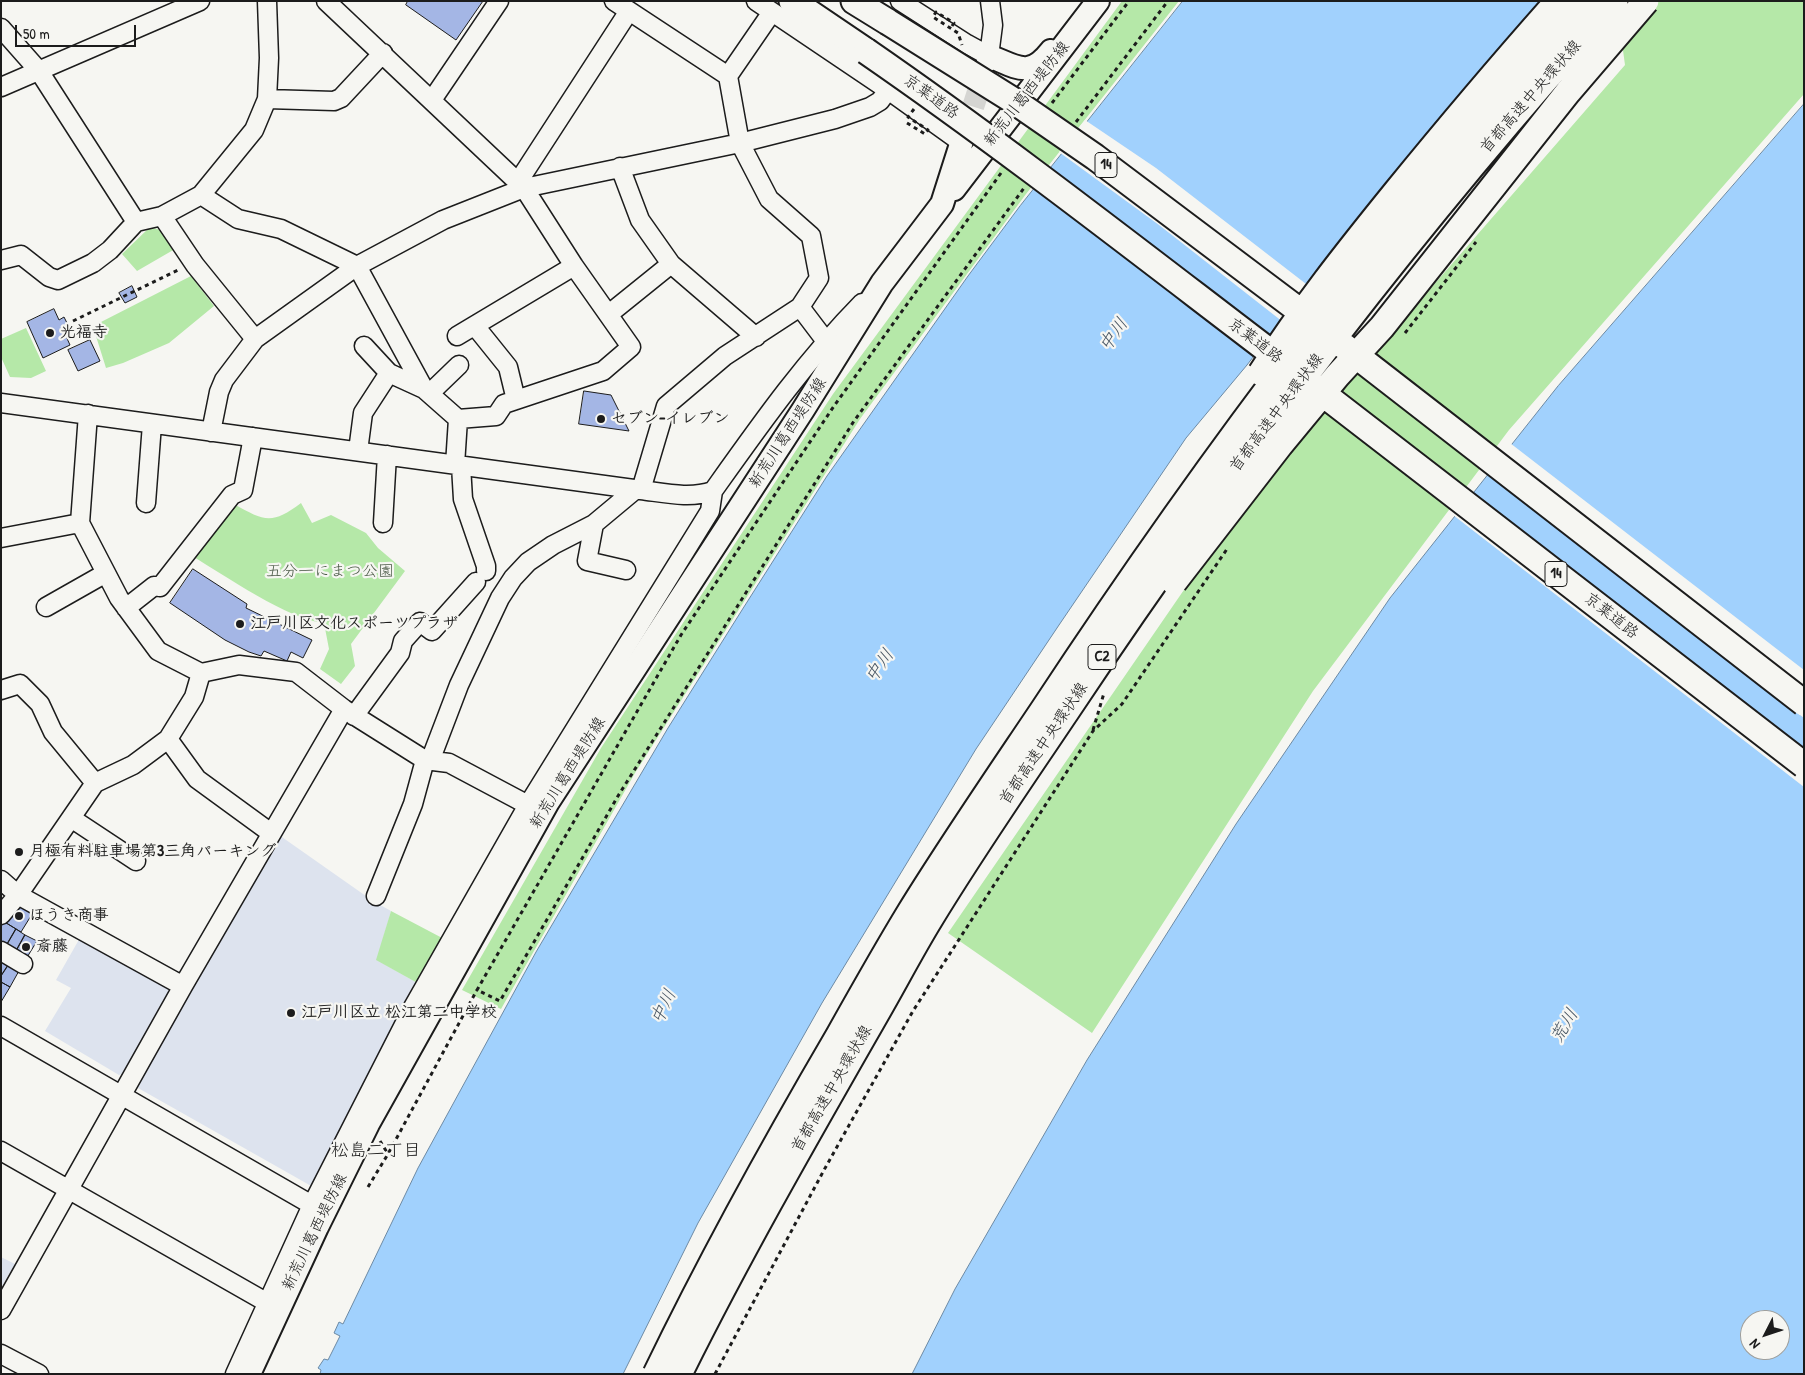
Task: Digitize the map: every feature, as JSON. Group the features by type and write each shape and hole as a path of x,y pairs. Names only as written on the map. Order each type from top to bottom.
{"highway":[{"name":"14","path":"854,1 894,12 1011,99 1095,157 1313,321 1804,702"},
{"path":"1215,458 1240,407 1281,342 1346,254 1429,152 1558,1"},
{"name":"首都高速中央環状線","path":"656,1374 703,1277 751,1189 909,913 1091,636 1215,458 1348,284 1440,171 1588,1"},
{"name":"首都高速中央環状線","path":"679,1374 724,1284 814,1119 930,920 986,830 1099,662 1228,480 1366,294 1470,168 1615,1"},
{"path":"1099,662 1159,602 1286,438 1337,376 1382,327 1568,92 1646,1"},
{"name":"京葉道路","path":"782,6 866,51 1010,154 1804,765"}],"main road":[{"name":"新荒川葛西堤防線","path":"988,58 1019,68 1029,69 1044,59 1088,7"},
{"name":"新荒川葛西堤防線","path":"249,1374 317,1227 363,1121 548,802 803,410 882,283 1088,7"},
{"name":"新荒川葛西堤防線","path":"942,204 962,141"}],"street":[{"path":"1,87 200,1"},
{"path":"1,260 21,254 49,277 58,280 93,263 110,250 136,222 162,216 201,195 254,130 267,99 269,58 267,1"},
{"path":"326,1 521,185 574,266 631,346 603,371 504,404 496,416 458,419 427,391 389,374 364,346"},
{"path":"432,100 499,1"},
{"path":"756,1 782,6 888,90 962,141"},
{"path":"894,12 988,58 993,25 990,1"},
{"path":"376,896 459,685 500,598 513,578 537,556 594,524 638,490 666,406 725,356 800,307 819,278 811,236 769,198 740,144 728,76 622,6 521,185"},
{"path":"728,76 782,6"},
{"path":"1,28 39,71 136,222"},
{"path":"267,99 334,101 341,98 382,53"},
{"path":"211,432 221,386 255,339 357,266 443,220 521,185 740,144 835,119 880,101 888,90"},
{"path":"620,167 640,220 671,264 756,337"},
{"path":"201,195 238,219 281,229 357,266 427,391"},
{"path":"162,216 195,264 255,339"},
{"path":"609,314 671,264"},
{"path":"457,336 574,266"},
{"path":"235,1374 266,1302 312,1205 363,1121 412,1009 528,805 710,511 713,491 783,392 825,340 882,283"},
{"path":"800,307 825,340"},
{"path":"475,326 508,367 516,400"},
{"path":"427,391 459,364"},
{"path":"358,451 364,413 389,374"},
{"path":"1,403 638,490 687,496 702,495 713,491"},
{"path":"88,414 80,523 126,608 158,651 200,673 239,666 296,672 349,713 428,761 449,763 528,805"},
{"path":"1,1310 182,986 271,833 349,713 400,653 403,641 420,622 432,631 481,577 486,566 463,499 458,465 458,419"},
{"path":"146,503 152,424"},
{"path":"126,608 154,586 160,587 232,495 243,490 253,437"},
{"path":"383,523 387,455"},
{"path":"1,538 80,523"},
{"path":"594,524 587,561 626,570"},
{"path":"46,607 106,573"},
{"path":"1,915 18,894 96,783 133,765 168,739 194,697 200,673"},
{"path":"1,690 20,684 40,704 52,732 96,783"},
{"path":"168,739 197,779 271,833"},
{"path":"71,818 136,860"},
{"path":"1,880 18,894 182,986"},
{"path":"1,951 23,964"},
{"path":"1,1026 312,1205"},
{"path":"1,1151 266,1302"},
{"path":"1,1354 39,1374"}],"path":[{"path":"1051,104 1129,1"},
{"path":"1070,128 1168,1"},
{"path":"952,26 954,23 936,12 933,17 958,33 963,48"},
{"path":"907,123 925,134 928,130 908,117 918,104"},
{"path":"368,1187 388,1154 476,990 681,636 834,406 1006,166"},
{"path":"476,990 500,1001 618,796 854,421 1030,180"},
{"path":"1402,336 1478,240"},
{"path":"73,322 187,266"},
{"path":"716,1374 824,1170 913,1012 1093,731 1122,704 1229,546"}],"shaded area":[{"name":"江戸川区立 松江第二中学校","path":"279,835 373,901 391,911 377,960 421,985 313,1187 138,1088 136,1081 125,1073 119,1075 45,1031 71,988 56,980 81,936 167,986 170,995"},
{"path":"1,1257 15,1264 1,1288"}],"green space":[{"path":"1122,1 1179,1 1026,194 860,419 635,773 501,1009 462,990 601,748 833,394"},
{"path":"1636,1 1804,1 1804,94 1509,430 1313,691 1092,1033 948,933 1243,504 1625,65 1619,21"},
{"path":"150,227 164,231 175,249 137,271 122,254"},
{"path":"191,276 214,306 169,343 123,363 106,368 95,333 101,322"},
{"path":"26,328 46,371 31,378 10,377 1,357 1,339"},
{"name":"五分一にまつ公園","path":"301,503 312,523 331,515 366,533 378,548 405,571 351,644 355,666 341,684 320,669 329,649 324,623 293,614 275,605 192,556 234,504 253,514 268,518 283,515"},
{"path":"391,911 446,940 421,985 376,960"}],"water":[{"name":"中川","path":"1183,1 1542,1 1332,254 1247,365 1186,438 976,749 822,1003 698,1223 623,1374 320,1374 321,1370 318,1368 324,1359 328,1360 340,1336 334,1333 339,1322 343,1324 418,1168 536,952 668,728 742,610 827,476 968,276 1020,206"},
{"name":"荒川","path":"1804,104 1804,1374 912,1374 955,1289 1087,1060 1236,824 1390,598 1558,386"}],"pier":[{"path":"1085,120 1156,168 1310,287 1283,322 1159,225 1059,152"},
{"path":"1510,443 1804,670 1804,718 1486,472"},
{"path":"1471,492 1804,750 1804,787 1453,515"}],"building":[{"path":"408,1 483,1 456,40 406,5"},
{"path":"132,286 137,297 125,303 119,293"},
{"path":"54,309 59,320 64,317 71,331 65,334 70,345 43,358 27,322"},
{"path":"90,340 100,361 78,371 68,350"},
{"path":"584,391 611,395 629,431 579,424"},
{"name":"江戸川区文化スポーツプラザ","path":"193,569 247,604 246,608 312,640 303,658 291,652 287,661 264,651 261,656 249,652 225,640 170,603"},
{"name":"ほうき商事","path":"17,906 34,911 21,932 3,921"},
{"path":"3,921 16,929 5,948 1,945 1,924"},
{"path":"16,929 25,935 15,953 5,948"},
{"name":"斎藤","path":"25,935 37,941 26,959 15,953"},
{"path":"1,959 9,964 1,976"},
{"path":"9,964 20,969 10,987 1,982 1,976"},
{"path":"1,982 10,987 1,1002"}],"tunnel":[{"path":"963,138 987,64"}],"place":[{"name":"光福寺","path":"50,333"},
{"name":"セブン-イレブン","path":"601,419"},
{"name":"江戸川区文化スポーツプラザ","path":"240,624"},
{"name":"月極有料駐車場第3三角パーキング","path":"19,852"},
{"name":"ほうき商事","path":"19,916"},
{"name":"斎藤","path":"26,947"},
{"name":"江戸川区立 松江第二中学校","path":"291,1013"}],"district":[{"name":"松島二丁目","path":"376,1151"}]}
